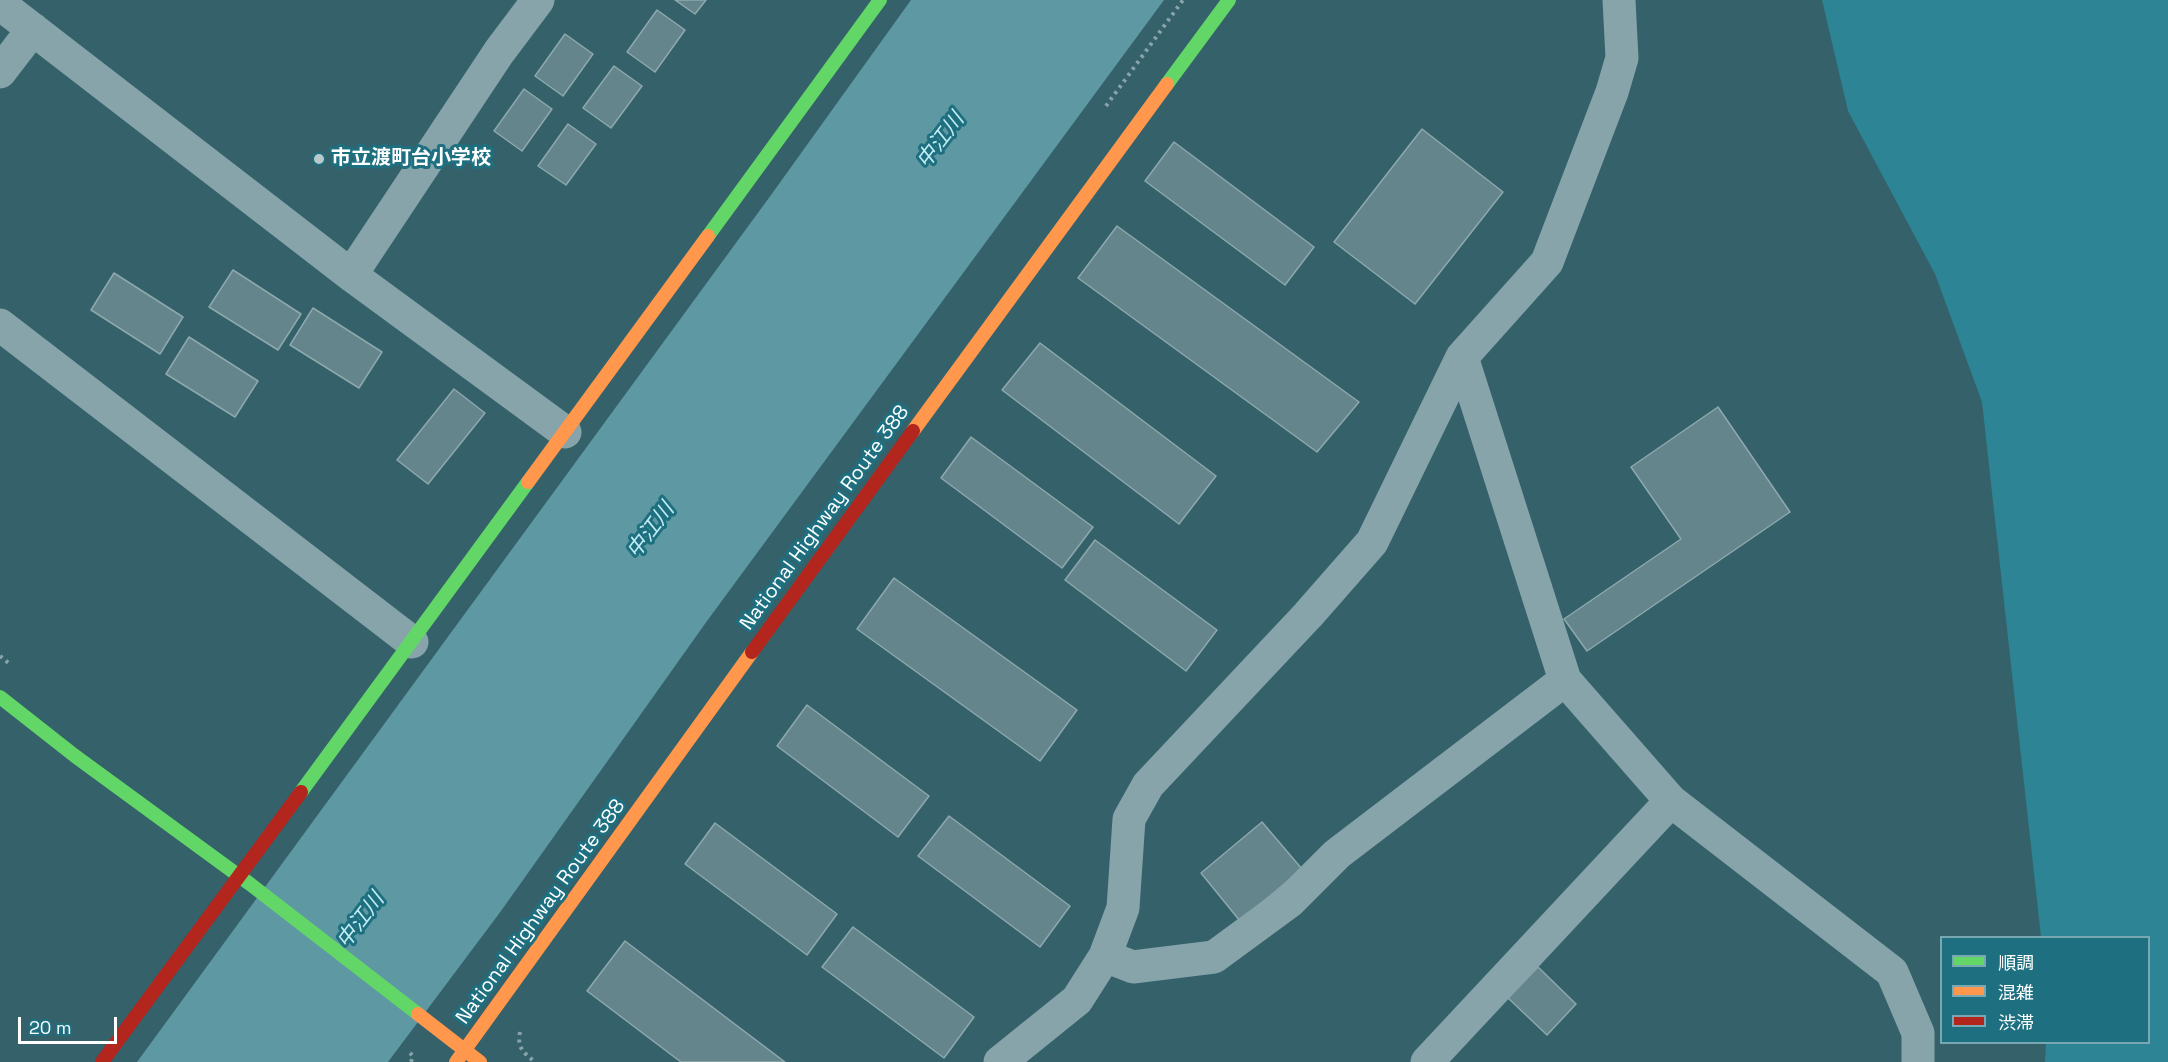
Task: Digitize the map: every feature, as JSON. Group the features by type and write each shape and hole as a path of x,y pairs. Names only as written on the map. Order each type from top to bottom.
{"main road":[{"path":"102,1062 244,880 412,642 880,0"},
{"name":"National Highway Route 388","path":"461,1056 867,493 1229,0"},
{"path":"0,698 244,880 434,1028 461,1056 480,1062"}],"street":[{"path":"351,275 499,52 538,0"},
{"path":"1000,1062 1077,1000 1105,956 1123,908 1129,819 1148,785 1308,615 1372,542 1462,357 1547,262 1616,81 1622,58 1619,0"},
{"path":"0,4 351,275 565,432"},
{"path":"0,72 33,29"},
{"path":"0,325 412,642"},
{"path":"1462,357 1565,680 1671,801 1892,972 1918,1033 1918,1062"},
{"path":"1105,956 1133,967 1214,957 1288,902 1337,854 1565,680"},
{"path":"1427,1062 1671,801"}],"path":[{"path":"520,1031 518,1041 521,1051 535,1062"},
{"path":"411,1062 413,1056"}],"shaded area":[{"path":"1822,0 2168,0 2168,1062 2045,1062 2046,1044 2150,1044 2150,936 2041,936 1982,402 1935,274 1848,111"}],"water":[{"name":"中江川","path":"911,0 1164,0 707,621 501,911 388,1062 137,1062 771,195"}],"building":[{"path":"675,0 706,0 695,14"},
{"path":"657,10 685,30 655,72 627,52"},
{"path":"565,34 593,54 563,96 535,76"},
{"path":"614,66 642,86 611,128 583,108"},
{"path":"524,89 552,109 522,151 494,131"},
{"path":"568,124 596,144 566,185 538,166"},
{"path":"1422,129 1503,192 1415,304 1334,242"},
{"path":"1174,142 1314,247 1285,285 1145,181"},
{"path":"1117,226 1359,402 1317,452 1078,278"},
{"path":"233,270 301,314 278,350 209,307"},
{"path":"114,273 183,317 160,354 91,310"},
{"path":"313,308 382,352 359,388 290,345"},
{"path":"189,337 258,381 235,417 166,374"},
{"path":"1040,343 1216,476 1179,524 1002,390"},
{"path":"454,389 485,413 428,484 397,460"},
{"path":"1718,407 1790,512 1587,651 1564,619 1681,539 1631,467"},
{"path":"971,437 1093,527 1062,568 941,478"},
{"path":"1095,540 1217,630 1186,671 1065,580"},
{"path":"894,578 1077,710 1040,761 857,629"},
{"path":"807,705 929,796 898,837 777,746"},
{"path":"949,816 1070,906 1040,947 918,856"},
{"path":"1262,822 1302,869 1240,921 1201,873"},
{"path":"715,823 837,914 807,955 685,864"},
{"path":"853,927 974,1017 944,1058 822,967"},
{"path":"625,941 785,1062 681,1062 587,991"},
{"path":"1538,967 1576,1004 1547,1035 1508,998"}],"traffic: fast":[{"path":"708,236 880,0"},
{"path":"1167,84 1229,0"},
{"path":"301,792 528,482"},
{"path":"0,697 75,756 250,884 418,1014"}],"traffic: slow":[{"path":"913,431 1167,84"},
{"path":"528,482 708,236"},
{"path":"456,1062 752,652"},
{"path":"418,1014 480,1062"}],"traffic: jam":[{"path":"752,652 913,431"},
{"path":"102,1062 301,792"}],"place":[{"name":"市立渡町台小学校","path":"319,159"}]}
